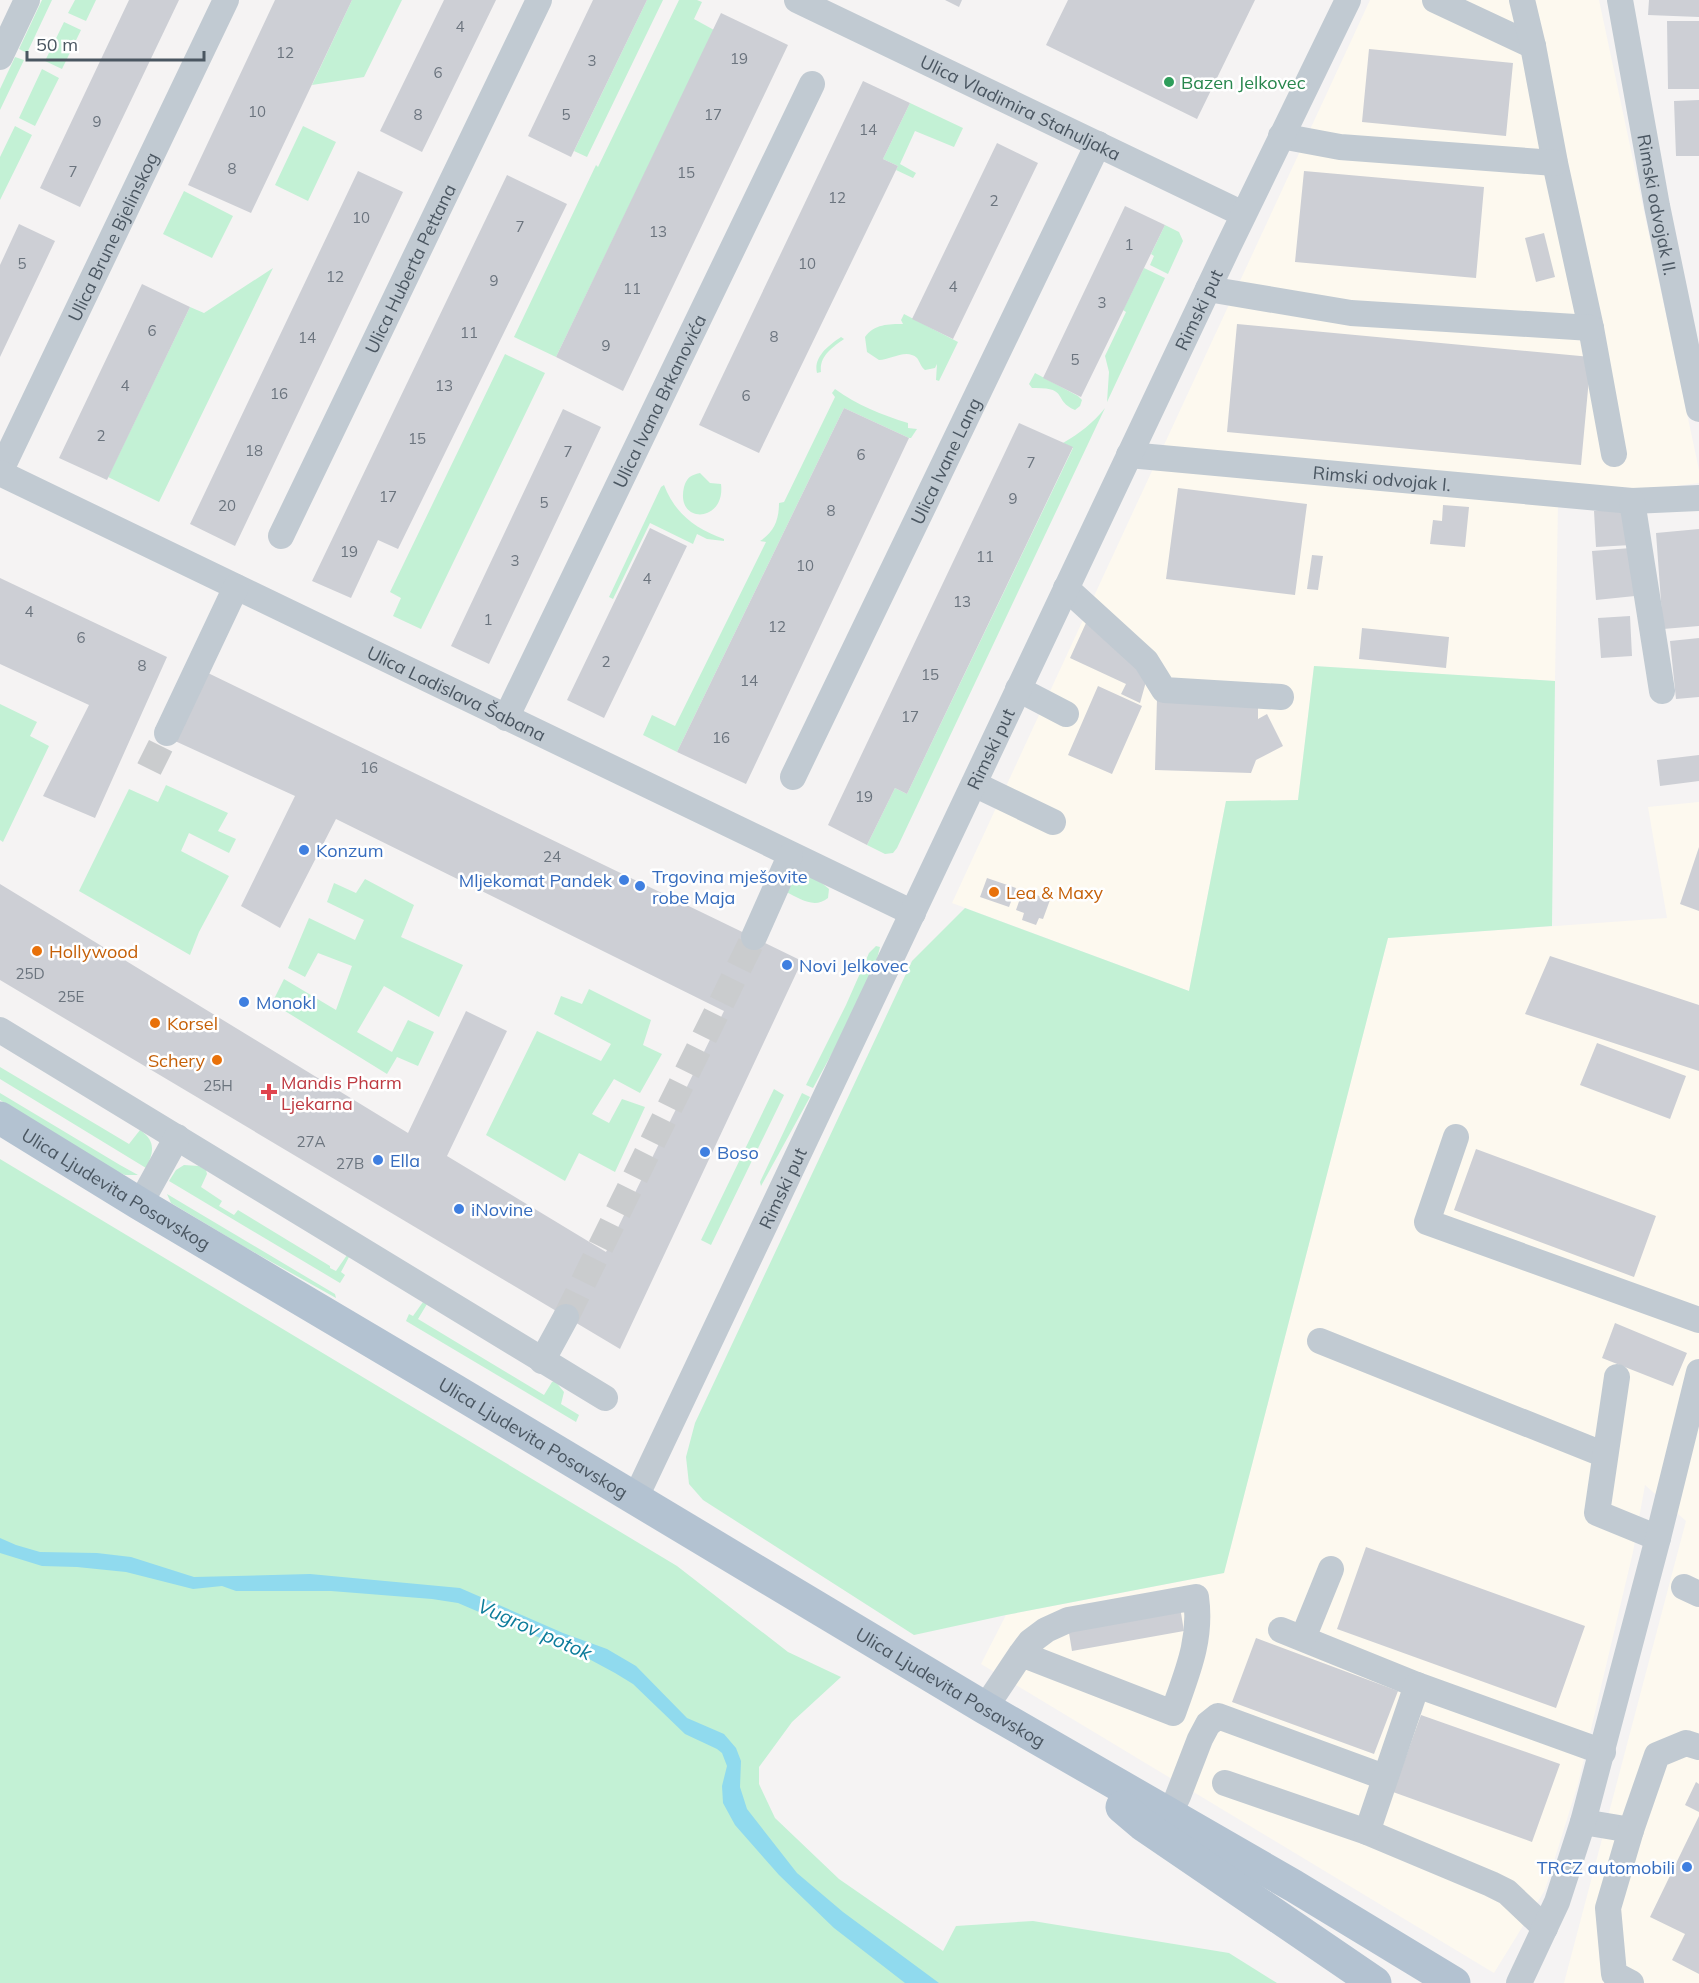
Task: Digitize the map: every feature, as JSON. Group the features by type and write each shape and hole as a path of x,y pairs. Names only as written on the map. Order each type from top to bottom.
{"main road":[{"name":"Ulica Ljudevita Posavskog","path":"0,1118 140,1204 985,1708 1294,1886 1454,1983"},
{"name":"Ulica Ljudevita Posavskog","path":"1068,1757 1142,1824 1374,1983"}],"street":[{"path":"0,57 27,0"},
{"name":"Ulica Brune Bjelinskog","path":"0,472 226,0"},
{"name":"Ulica Huberta Pettana","path":"281,536 539,0"},
{"name":"Ulica Vladimira Stahuljaka","path":"797,0 1243,214"},
{"name":"Rimski put","path":"635,1499 1243,214 1348,0"},
{"path":"1435,0 1533,46"},
{"path":"1522,0 1591,328 1614,454"},
{"name":"Rimski odvojak II.","path":"1620,0 1657,206 1699,409"},
{"name":"Ulica Ivana Brkanovića","path":"506,718 812,84"},
{"path":"1281,136 1340,147 1555,164"},
{"name":"Ulica Ivane Lang","path":"793,777 1098,144"},
{"path":"1208,289 1351,313 1591,328"},
{"name":"Rimski odvojak I.","path":"1129,455 1632,501 1699,498"},
{"name":"Ulica Ladislava Šabana","path":"0,472 913,913"},
{"path":"1632,501 1662,691"},
{"path":"167,733 236,587"},
{"path":"1066,588 1146,661 1164,690 1281,698"},
{"path":"1018,689 1066,714"},
{"path":"974,784 1053,822"},
{"path":"753,937 790,855"},
{"path":"0,1030 605,1398"},
{"path":"140,1204 177,1137"},
{"path":"1456,1137 1427,1222 1699,1320"},
{"path":"542,1360 566,1317"},
{"path":"1320,1341 1605,1455"},
{"path":"1519,1983 1557,1902 1583,1822 1658,1538 1694,1419 1699,1372"},
{"path":"1617,1377 1597,1513 1658,1538"},
{"path":"1331,1569 1292,1634 1417,1684 1603,1752"},
{"path":"985,1708 1021,1654 1030,1642 1047,1630 1068,1620 1196,1597 1199,1618 1196,1646 1173,1713 1021,1654"},
{"path":"1367,1832 1417,1684"},
{"path":"1169,1815 1200,1738 1208,1724 1218,1716 1384,1777"},
{"path":"1631,1983 1614,1974 1608,1908 1631,1830 1657,1755 1686,1743 1699,1747"},
{"path":"1225,1783 1367,1832 1507,1892 1545,1928"},
{"path":"1583,1822 1631,1830"}],"shaded area":[{"path":"1370,0 1599,0 1699,470 1699,483 1558,502 1555,681 1314,666 1298,800 1226,801 1189,991 952,903"},
{"path":"1699,802 1699,1983 1564,1983 1686,1521 1645,1485 1633,1552 1578,1784 1545,1890 1494,1973 981,1664 1006,1615 1224,1573 1388,938 1667,918 1648,807"}],"green space":[{"path":"42,0 52,0 27,53 19,49"},
{"path":"75,0 96,0 86,21 68,13"},
{"path":"352,0 402,0 364,77 312,85"},
{"path":"647,0 663,0 587,157 574,151"},
{"path":"679,0 702,2 694,19 714,30 556,357 514,337 596,165 598,167"},
{"path":"64,22 81,30 62,69 45,61"},
{"path":"15,57 24,60 0,110 0,89"},
{"path":"42,69 59,78 35,126 19,118"},
{"path":"910,103 963,128 954,147 915,131 900,164 916,173 913,178 896,170 898,166 883,159"},
{"path":"15,126 32,135 0,200 0,157"},
{"path":"303,126 336,142 308,201 275,185"},
{"path":"184,191 233,216 212,258 163,234"},
{"path":"1165,225 1179,232 1183,241 1168,274 1150,265 1154,256 1151,254"},
{"path":"273,268 159,502 108,477 190,307 204,313"},
{"path":"1144,268 1165,278 1107,402 1109,372 1105,356 1126,312 1123,310"},
{"path":"904,314 958,342 939,381 936,380 937,364 935,368 925,370 913,355 903,354 879,360 867,352 865,337 873,329 892,324 903,324 901,320"},
{"path":"841,337 844,339 824,357 821,372 817,373 816,367 820,357"},
{"path":"505,354 545,373 421,629 393,616 401,598 390,592"},
{"path":"1035,373 1078,396 1082,400 1080,406 1075,410 1068,406 1056,392 1044,388 1032,388 1029,384"},
{"path":"835,389 870,409 908,423 908,428 917,429 909,438 844,408 677,752 643,735 652,715 675,726 766,542 760,541 775,525 779,503 784,502 786,498 835,397 832,393"},
{"path":"1105,408 897,848 893,853 885,854 867,845 895,788 907,794 1073,448 1063,443 1086,427"},
{"path":"700,473 710,483 721,484 720,497 716,506 709,512 701,514 693,513 687,508 683,499 686,481"},
{"path":"664,485 680,512 696,525 724,541 707,539 697,534 693,544 650,523 613,599 609,597 661,487"},
{"path":"1314,666 1555,681 1552,926 1388,938 1224,1573 914,1635 703,1500 689,1484 686,1457 695,1423 912,961 965,908 1189,991 1226,801 1298,800"},
{"path":"0,704 37,722 30,736 49,746 3,842 0,840"},
{"path":"166,785 228,813 218,831 236,839 229,853 189,833 181,851 229,876 199,932 190,955 79,891 129,789 158,802"},
{"path":"811,877 829,889 828,898 813,903 786,892 794,881"},
{"path":"365,879 414,905 401,937 463,965 439,1017 384,986 357,1032 392,1052 408,1020 434,1032 418,1066 397,1057 387,1074 272,1003 284,979 336,1010 352,966 318,953 305,977 288,968 309,918 355,940 364,920 327,902 334,883 356,893"},
{"path":"876,946 880,947 876,963 836,1046 813,1088 806,1085 869,953"},
{"path":"589,989 651,1020 643,1045 662,1054 640,1093 614,1079 592,1114 609,1123 622,1099 645,1107 615,1172 579,1153 565,1181 486,1135 537,1031 601,1061 611,1044 554,1014 561,996 582,1004"},
{"path":"0,1067 129,1144 140,1130 149,1138 152,1147 146,1168 0,1079"},
{"path":"774,1089 784,1095 711,1245 701,1240"},
{"path":"0,1093 138,1175 125,1175 116,1171 0,1100"},
{"path":"802,1093 810,1097 761,1186 760,1182"},
{"path":"0,1159 677,1566 788,1652 841,1677 792,1722 759,1767 759,1784 775,1818 839,1879 943,1951 956,1926 1033,1921 1229,1953 1277,1983 0,1983"},
{"path":"184,1165 199,1166 206,1170 207,1174 201,1187 222,1201 219,1206 234,1215 238,1210 336,1271 347,1255 349,1257 341,1272 345,1275 340,1283 169,1181 176,1170"},
{"path":"167,1194 335,1294 336,1298 171,1203"},
{"path":"423,1302 427,1304 418,1319 544,1395 555,1381 564,1392 561,1404 579,1415 576,1422 406,1321 409,1314 413,1316"}],"water":[{"name":"Vugrov potok","path":"0,1538 40,1552 97,1553 131,1557 194,1577 310,1574 460,1588 563,1633 607,1649 636,1666 687,1718 724,1734 736,1748 741,1761 740,1787 747,1809 797,1873 843,1912 939,1983 905,1983 834,1928 779,1875 735,1825 723,1803 722,1786 727,1766 722,1753 685,1734 633,1684 589,1659 458,1603 331,1591 236,1591 222,1586 193,1589 126,1572 42,1566 0,1553"}],"building":[{"path":"129,0 179,0 80,207 40,188"},
{"path":"275,0 352,0 251,213 188,185"},
{"path":"444,0 496,0 422,152 380,131"},
{"path":"593,0 647,0 571,157 528,136"},
{"path":"945,0 962,0 959,7"},
{"name":"Bazen Jelkovec","path":"1068,0 1255,0 1197,119 1046,45"},
{"path":"1649,0 1699,0 1699,17 1648,15"},
{"path":"721,13 788,45 623,391 556,357"},
{"path":"1667,21 1699,21 1699,89 1668,89"},
{"path":"1369,49 1513,63 1506,136 1362,122"},
{"path":"863,81 910,103 883,159 898,166 759,453 699,425"},
{"path":"1699,100 1699,156 1676,156 1674,101"},
{"path":"997,143 1038,163 953,339 912,319"},
{"path":"358,171 403,192 235,546 190,524"},
{"path":"1304,171 1484,187 1476,278 1295,262"},
{"path":"507,175 567,204 398,549 378,540 351,598 312,581"},
{"path":"1125,206 1165,225 1081,397 1043,378"},
{"path":"19,224 55,241 0,357 0,265"},
{"path":"1544,233 1555,277 1536,282 1525,238"},
{"path":"142,284 190,307 107,480 59,458"},
{"path":"1237,324 1591,357 1581,465 1227,432"},
{"path":"844,408 909,438 746,784 677,752"},
{"path":"563,409 601,427 489,664 451,646"},
{"path":"1019,423 1073,447 907,794 895,788 867,845 828,825"},
{"path":"1178,488 1307,504 1295,595 1166,579"},
{"path":"1443,505 1469,507 1465,547 1430,544 1433,520 1442,521"},
{"path":"1629,509 1631,545 1596,547 1594,511"},
{"path":"650,528 687,546 604,718 567,700"},
{"path":"1699,529 1699,626 1663,629 1656,533"},
{"path":"1631,548 1635,596 1596,600 1592,551"},
{"path":"1312,555 1323,556 1318,590 1307,589"},
{"path":"0,578 167,657 95,818 43,796 89,705 0,664"},
{"path":"1630,616 1632,656 1601,658 1598,618"},
{"path":"1086,623 1149,671 1140,703 1121,694 1126,684 1070,658"},
{"path":"1362,628 1449,637 1446,668 1359,659"},
{"path":"1699,638 1699,697 1676,699 1670,641"},
{"path":"208,673 802,961 620,1349 0,980 0,884 408,1133 466,1011 507,1031 447,1156 606,1252 724,1011 336,819 280,928 241,906 295,796 175,741"},
{"path":"1098,686 1142,706 1112,774 1068,755"},
{"path":"1157,699 1258,702 1258,719 1267,714 1283,746 1256,760 1251,773 1155,770"},
{"path":"1699,755 1699,781 1660,786 1657,760"},
{"path":"1699,847 1699,911 1680,904"},
{"path":"987,878 1016,888 1009,907 980,897"},
{"path":"1023,890 1050,900 1043,919 1039,918 1036,925 1022,920 1024,913 1016,910"},
{"path":"1550,956 1699,1005 1699,1071 1525,1014"},
{"path":"1597,1043 1686,1076 1670,1119 1580,1085"},
{"path":"1476,1149 1656,1216 1634,1277 1454,1210"},
{"path":"1615,1323 1687,1353 1673,1386 1602,1358"},
{"path":"1366,1547 1585,1626 1556,1708 1337,1629"},
{"path":"1180,1607 1184,1631 1072,1651 1068,1627"},
{"path":"1256,1638 1398,1691 1374,1754 1232,1702"},
{"path":"1421,1715 1560,1764 1532,1842 1393,1792"},
{"path":"1696,1782 1699,1784 1699,1812 1685,1805"},
{"name":"TRCZ automobili","path":"1699,1816 1699,1974 1672,1960 1685,1934 1650,1917"}],"tunnel":[{"path":"149,769 167,733"},
{"path":"566,1317 754,937"}],"place":[{"name":"Bazen Jelkovec","path":"1169,82"},
{"name":"Konzum","path":"304,850"},
{"name":"Mljekomat Pandek","path":"624,880"},
{"name":"Trgovina mješovite robe Maja","path":"640,886"},
{"name":"Lea & Maxy","path":"994,892"},
{"name":"Hollywood","path":"37,951"},
{"name":"Novi Jelkovec","path":"787,965"},
{"name":"Monokl","path":"244,1002"},
{"name":"Korsel","path":"155,1023"},
{"name":"Schery","path":"217,1060"},
{"name":"Mandis Pharm Ljekarna","path":"269,1092"},
{"name":"Boso","path":"705,1152"},
{"name":"Ella","path":"378,1160"},
{"name":"iNovine","path":"459,1209"},
{"name":"TRCZ automobili","path":"1687,1867"}]}
